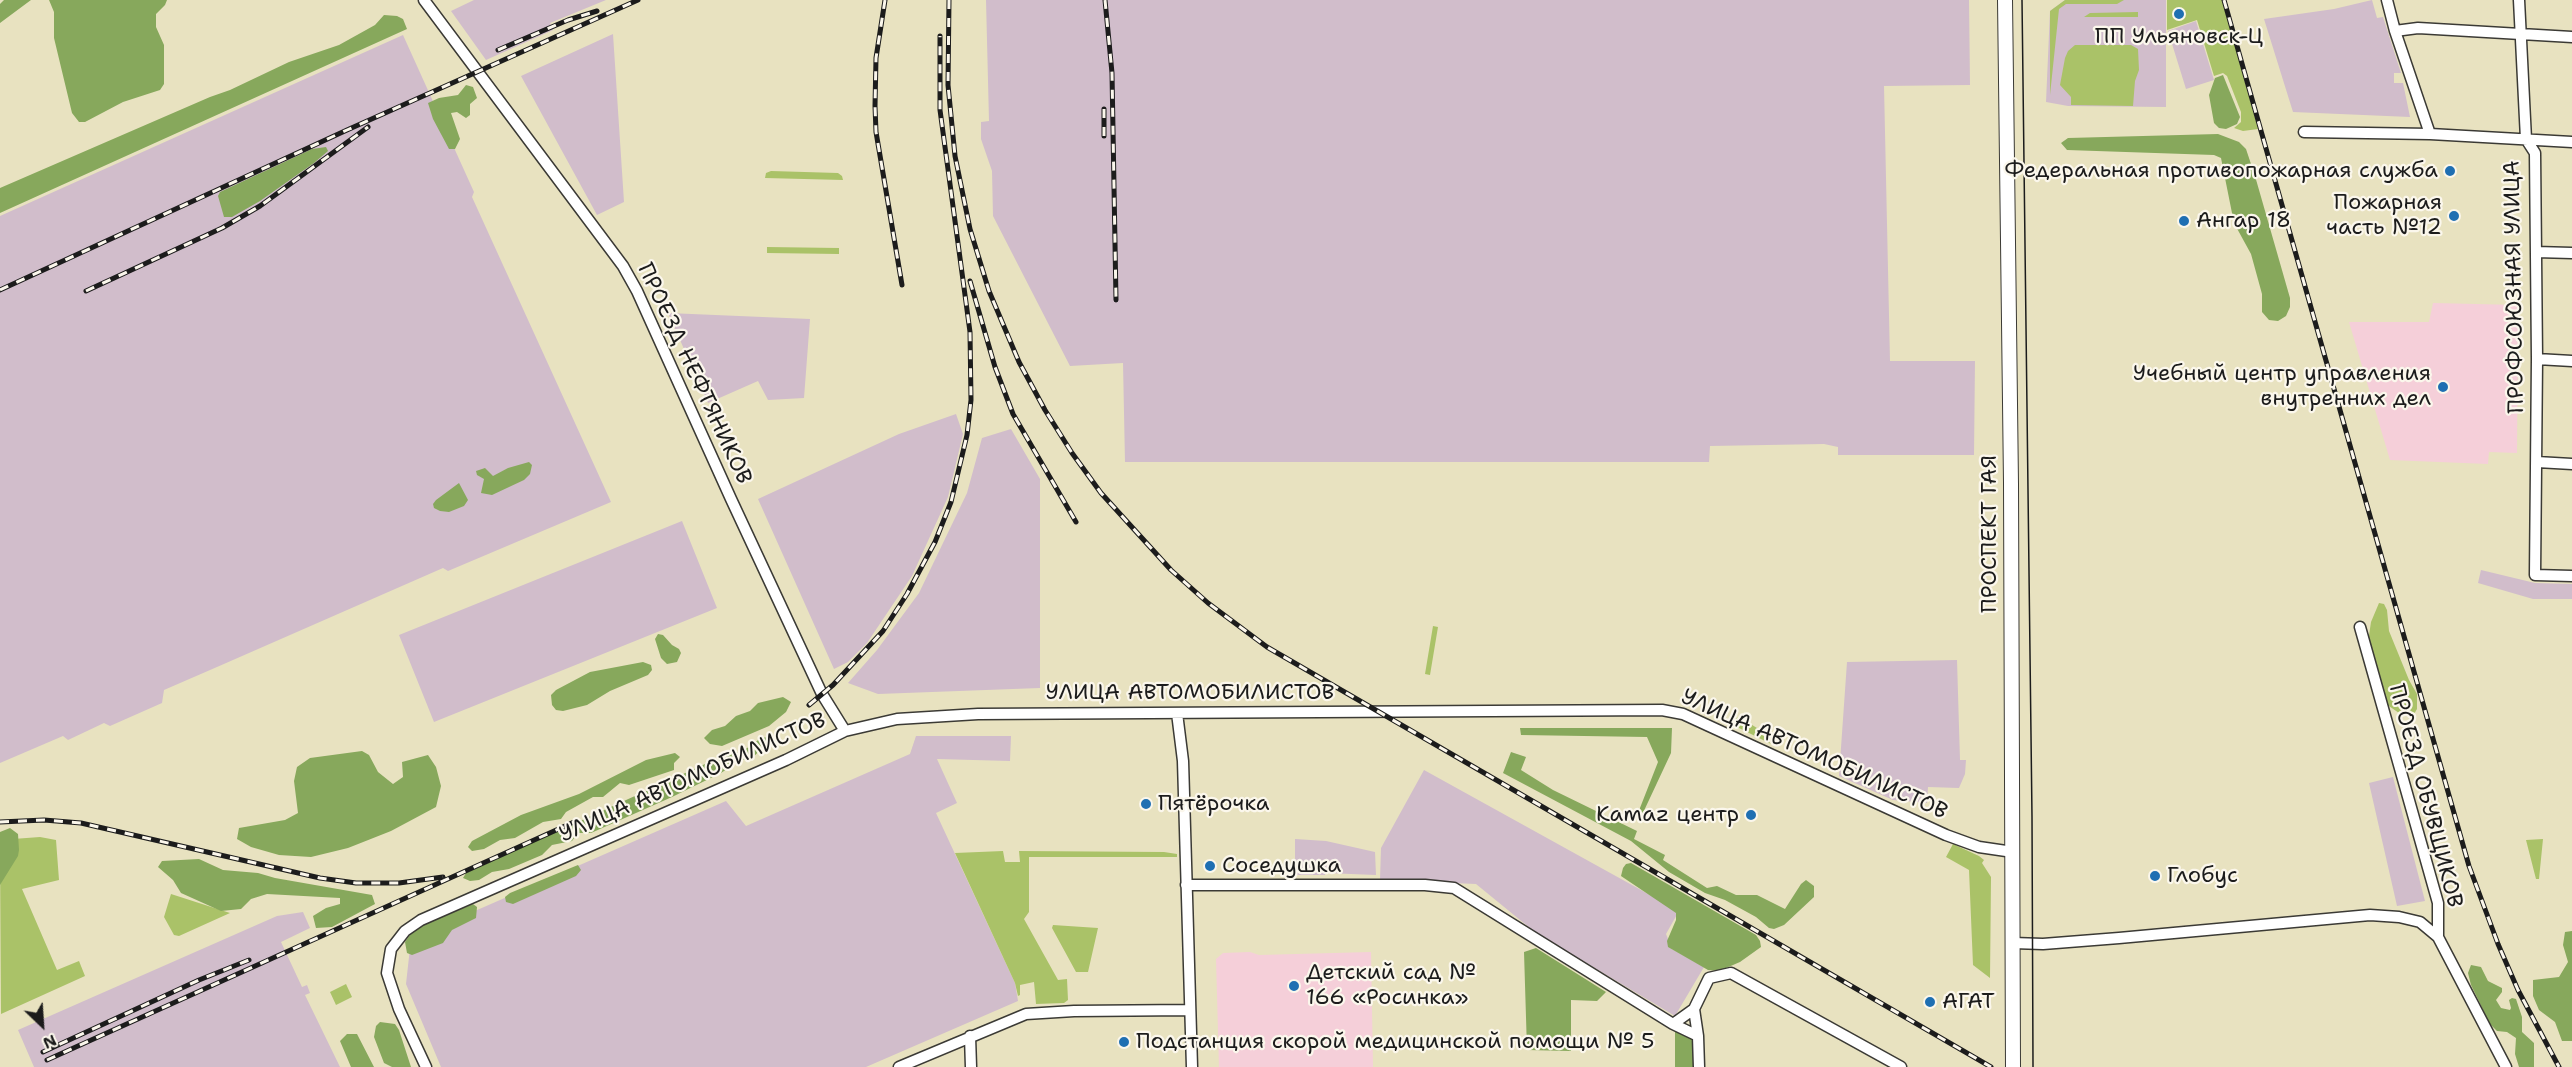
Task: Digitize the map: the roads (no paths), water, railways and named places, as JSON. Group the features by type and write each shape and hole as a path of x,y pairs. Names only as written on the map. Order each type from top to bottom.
{"main road":[{"name":"ПРОСПЕКТ ГАЯ","path":"2005,0 2012,483 2013,1067"}],"street":[{"name":"ПРОЕЗД НЕФТЯНИКОВ","path":"424,0 623,266 637,291 822,694 845,731"},
{"path":"2387,0 2395,31 2430,134"},
{"name":"ПРОФСОЮЗНАЯ УЛИЦА","path":"2519,0 2526,139 2535,153 2537,359 2535,575 2572,576"},
{"path":"2395,31 2418,28 2572,37"},
{"path":"2304,132 2430,134 2572,142"},
{"path":"2536,252 2572,254"},
{"path":"2537,359 2572,361"},
{"path":"2537,462 2572,464"},
{"name":"ПРОЕЗД ОБУВЩИКОВ","path":"2360,627 2438,903 2438,937 2506,1067"},
{"name":"УЛИЦА АВТОМОБИЛИСТОВ","path":"426,1067 390,985 387,973 391,948 405,931 421,920 776,765 845,731 897,719 939,715 1662,710 1683,714 1946,835 1978,847 2013,852"},
{"path":"1177,713 1183,763 1192,1067"},
{"path":"1186,885 1425,885 1454,888 1673,1024 1698,1036"},
{"path":"2013,943 2043,944 2119,939 2370,915 2399,917 2420,922 2438,937"},
{"path":"1673,1024 1694,1009 1709,978 1731,973 1901,1067"},
{"path":"1694,1009 1699,1067"},
{"path":"899,1067 1026,1014 1190,1010"},
{"path":"970,1036 971,1067"}],"tram line":[{"path":"2022,0 2033,1067"}],"railway":[{"path":"0,290 347,130 638,0"},
{"path":"885,0 876,58 876,132 902,285"},
{"path":"949,0 948,85 955,156 970,229 989,291 1019,362 1072,453 1101,493 1171,570 1208,603 1267,647 1991,1067"},
{"path":"1105,0 1112,73 1116,300"},
{"path":"2224,0 2469,866 2518,990 2559,1067"},
{"path":"498,50 568,20 597,11"},
{"path":"809,705 833,685 883,631 907,594 935,542 951,502 967,435 971,400 970,332 940,110 940,36"},
{"path":"1104,109 1104,136"},
{"path":"86,291 222,228 260,206 368,127"},
{"path":"970,281 995,367 1013,414 1076,522"},
{"path":"0,822 44,820 81,823 320,878 356,883 399,883 443,877"},
{"path":"47,1060 574,822"},
{"path":"43,1052 199,980 249,960"}],"place":[{"name":"ПП Ульяновск-Ц","path":"2179,14"},
{"name":"Федеральная противопожарная служба","path":"2450,171"},
{"name":"Пожарная часть №12","path":"2454,216"},
{"name":"Ангар 18","path":"2184,221"},
{"name":"Учебный центр управления внутренних дел","path":"2443,387"},
{"name":"Пятёрочка","path":"1146,804"},
{"name":"Kamaz центр","path":"1751,815"},
{"name":"Соседушка","path":"1210,866"},
{"name":"Глобус","path":"2155,876"},
{"name":"Детский сад № 166 «Росинка»","path":"1294,986"},
{"name":"АГАТ","path":"1930,1002"},
{"name":"Подстанция скорой медицинской помощи № 5","path":"1124,1042"}]}
